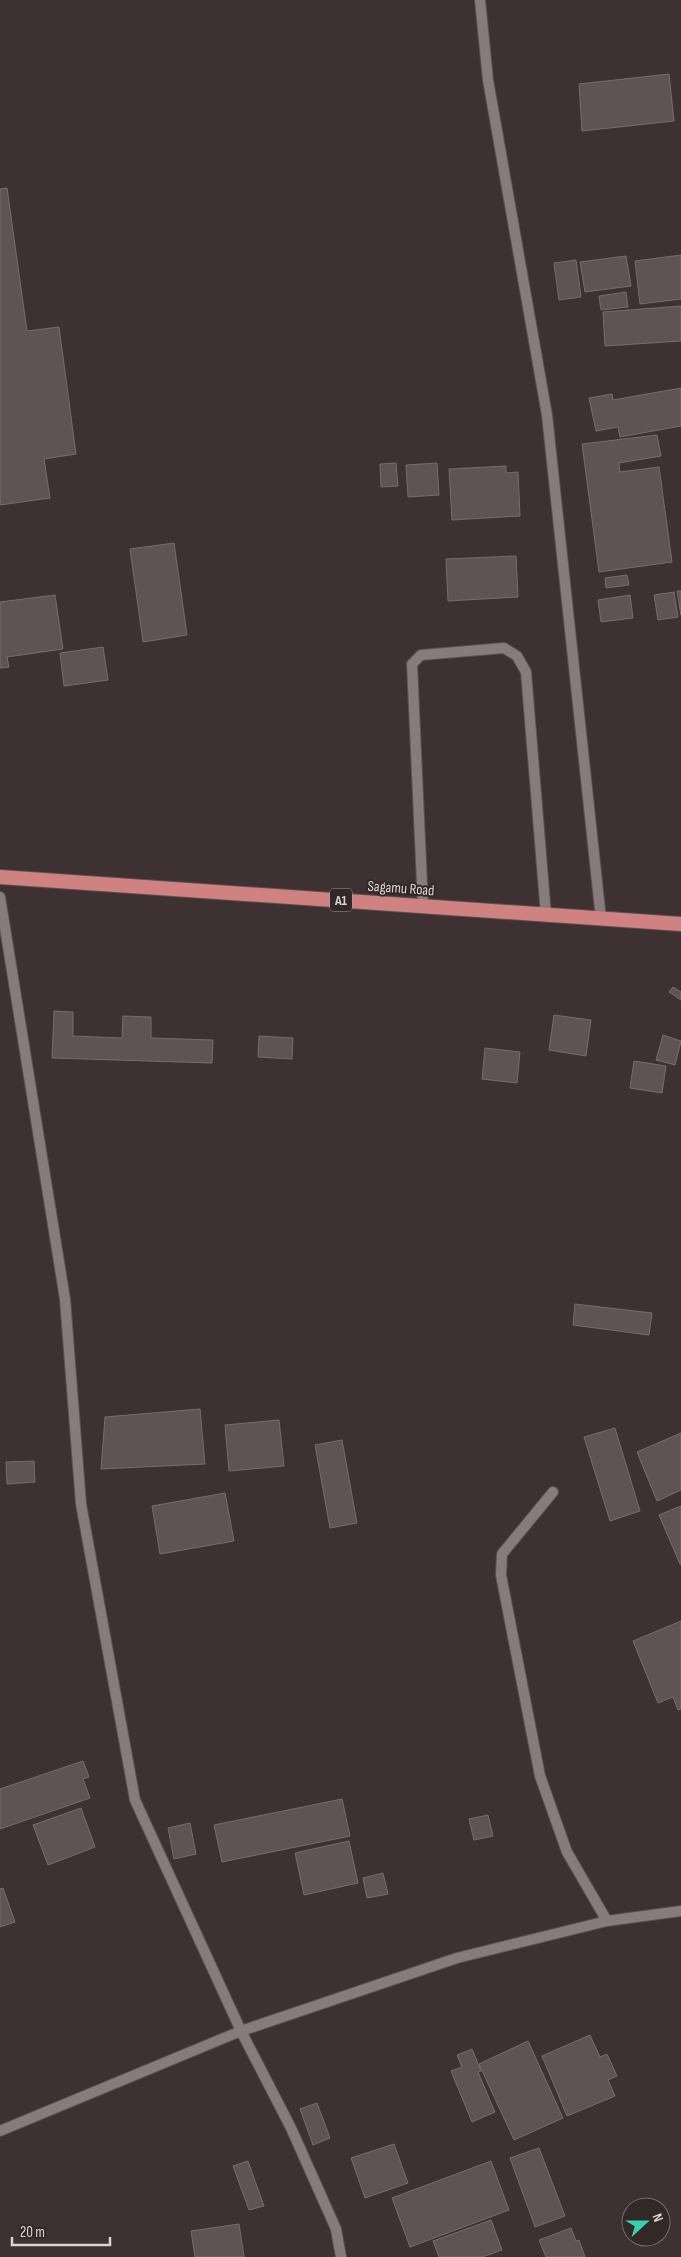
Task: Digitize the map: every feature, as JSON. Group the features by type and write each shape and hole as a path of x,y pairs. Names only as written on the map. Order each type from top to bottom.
{"highway":[{"name":"Sagamu Road","path":"0,877 681,924"}],"street":[{"path":"480,0 488,80 547,414 601,919"},
{"path":"424,906 412,664 421,655 504,648 517,656 526,672 546,915"},
{"path":"0,897 65,1299 81,1504 135,1800 241,2031 295,2136 336,2229 341,2257"},
{"path":"553,1492 502,1554 501,1575 540,1776 567,1852 607,1921"},
{"path":"0,2131 241,2031 457,1958 607,1921 681,1911"}],"building":[{"path":"669,74 674,121 582,131 579,84"},
{"path":"7,188 27,331 59,327 76,454 44,459 50,498 0,505 0,189"},
{"path":"681,255 681,299 640,304 635,261"},
{"path":"626,256 631,286 585,292 580,262"},
{"path":"576,260 581,297 559,300 554,263"},
{"path":"626,292 628,307 601,310 599,296"},
{"path":"681,306 681,341 605,346 603,312"},
{"path":"681,388 681,426 620,437 618,427 596,431 589,398 612,394 613,400"},
{"path":"657,435 661,456 619,463 620,472 659,467 672,562 599,572 582,444"},
{"path":"396,463 398,486 381,487 380,464"},
{"path":"437,463 439,495 408,497 406,465"},
{"path":"506,466 506,473 518,472 520,516 452,520 449,469"},
{"path":"174,543 187,635 143,642 130,549"},
{"path":"516,556 518,597 448,601 446,559"},
{"path":"627,575 629,585 606,588 605,578"},
{"path":"677,591 681,591 681,615"},
{"path":"674,592 678,617 658,620 654,595"},
{"path":"55,595 63,649 7,657 9,667 0,668 0,602"},
{"path":"630,595 633,618 601,622 598,600"},
{"path":"103,647 108,680 64,686 60,653"},
{"path":"673,987 681,992 681,1000 669,992"},
{"path":"54,1011 73,1012 73,1036 122,1038 123,1016 151,1017 151,1038 213,1040 212,1063 52,1058"},
{"path":"554,1015 591,1020 586,1056 549,1050"},
{"path":"663,1035 681,1041 675,1065 656,1060"},
{"path":"259,1036 293,1038 292,1059 258,1057"},
{"path":"485,1048 520,1052 517,1083 482,1079"},
{"path":"634,1061 666,1066 662,1093 630,1088"},
{"path":"575,1304 652,1313 649,1335 573,1325"},
{"path":"200,1409 205,1464 101,1469 105,1417"},
{"path":"279,1420 284,1466 229,1471 225,1425"},
{"path":"615,1428 640,1511 610,1521 584,1437"},
{"path":"681,1433 681,1490 657,1501 637,1452"},
{"path":"342,1440 357,1523 330,1528 315,1445"},
{"path":"34,1461 35,1482 7,1484 6,1462"},
{"path":"225,1493 234,1541 160,1554 152,1506"},
{"path":"681,1506 681,1564 680,1564 659,1515"},
{"path":"681,1621 681,1709 678,1710 673,1697 658,1703 633,1641"},
{"path":"83,1761 89,1777 83,1779 90,1798 0,1829 0,1789"},
{"path":"342,1799 350,1836 222,1862 214,1825"},
{"path":"81,1808 95,1847 48,1865 33,1825"},
{"path":"488,1815 493,1836 474,1840 469,1819"},
{"path":"190,1823 196,1854 174,1859 168,1828"},
{"path":"349,1841 358,1883 304,1895 295,1853"},
{"path":"383,1873 388,1894 367,1898 363,1878"},
{"path":"3,1888 15,1922 0,1927 0,1889"},
{"path":"590,2035 600,2057 607,2054 617,2076 608,2080 615,2096 567,2116 542,2056"},
{"path":"528,2041 563,2118 514,2140 479,2064"},
{"path":"472,2049 481,2071 478,2072 495,2112 472,2122 451,2071 462,2067 457,2055"},
{"path":"317,2103 330,2138 313,2145 300,2109"},
{"path":"394,2144 408,2183 365,2198 351,2158"},
{"path":"539,2148 565,2216 535,2227 510,2158"},
{"path":"248,2161 264,2206 249,2210 233,2166"},
{"path":"491,2161 509,2210 410,2247 392,2198"},
{"path":"491,2220 502,2250 482,2257 439,2257 433,2241"},
{"path":"239,2224 244,2257 195,2257 191,2231"},
{"path":"571,2228 576,2241 579,2240 585,2257 546,2257 539,2240"}]}
